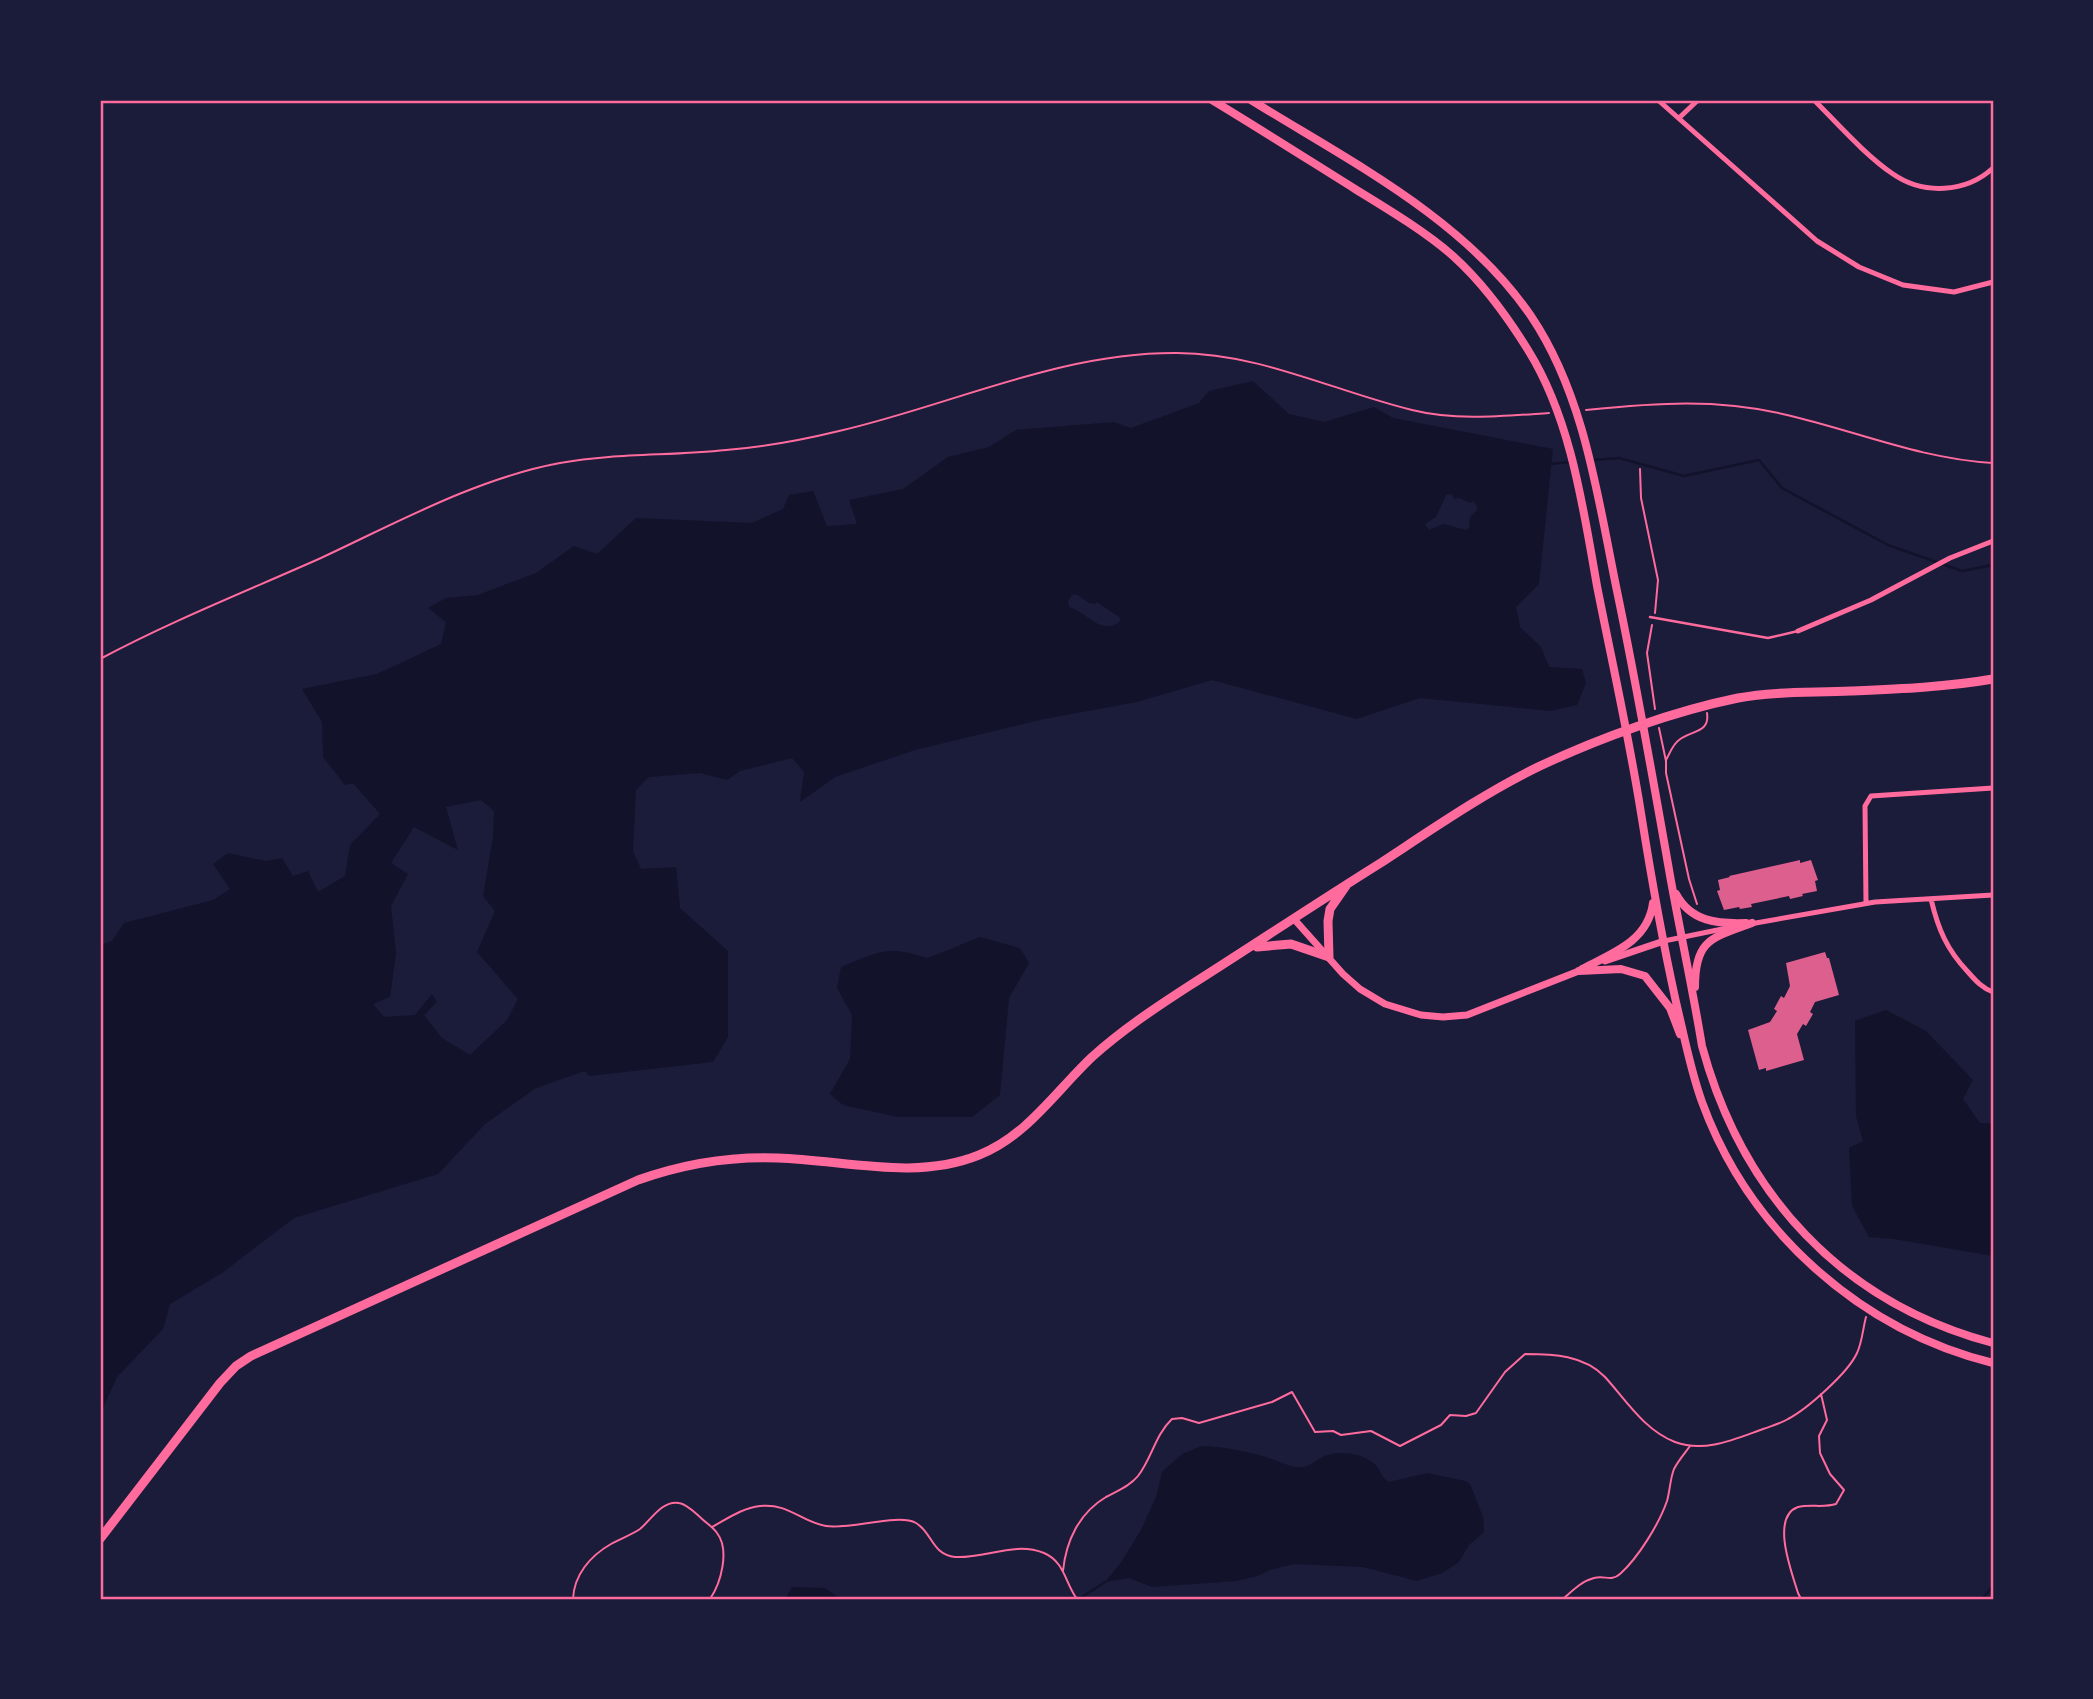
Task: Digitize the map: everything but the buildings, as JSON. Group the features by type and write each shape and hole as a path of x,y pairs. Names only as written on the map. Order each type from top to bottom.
{"main road":[{"path":"1212,100 1384,207 1451,254 1499,306 1530,353 1553,400 1564,433 1583,513 1664,941 1686,1046 1701,1101 1711,1125 1754,1201 1806,1261 1868,1309 1926,1341 1993,1363"},
{"path":"1251,100 1410,199 1452,231 1505,284 1531,316 1549,346 1572,399 1581,428 1600,511 1645,730 1702,1046 1718,1098 1740,1146 1785,1213 1822,1252 1864,1285 1911,1312 1960,1334 1993,1343"},
{"path":"100,1539 220,1383 236,1366 251,1356 638,1180 664,1172 703,1163 751,1158 800,1159 868,1167 945,1165 998,1146 1018,1132 1091,1058 1144,1016 1347,884 1508,783 1539,767 1600,740 1701,707 1782,692 1849,691 1993,679"},
{"path":"1246,951 1264,945 1291,944 1329,957 1330,909 1339,900 1347,884"},
{"path":"1671,884 1679,900 1695,915 1719,924 1752,923"},
{"path":"1579,971 1634,940 1650,917 1654,893"},
{"path":"1695,1004 1695,971 1701,950 1708,942 1752,923"},
{"path":"1579,971 1621,969 1645,976 1670,1008 1686,1046"}],"street":[{"path":"1658,100 1816,241 1858,267 1903,285 1955,292 1993,282"},
{"path":"1679,118 1698,100"},
{"path":"1814,100 1894,175 1918,185 1942,189 1961,187 1982,178 1993,168"},
{"path":"1798,631 1871,600 1950,558 1993,541"},
{"path":"1866,903 1865,806 1871,796 1993,788"},
{"path":"1294,919 1348,979 1372,997 1399,1009 1436,1017 1477,1013 1637,948 1682,936 1866,903 1993,895"},
{"path":"1931,899 1940,933 1952,955 1982,988 1993,992"}],"lane":[{"path":"1650,617 1769,638 1798,631"}],"path":[{"path":"100,659 447,500 526,471 587,460 724,451 807,439 885,420 1091,359 1180,352 1225,356 1259,363 1415,411 1448,416 1558,412"},
{"path":"1584,410 1707,402 1786,415 1921,454 1993,463"},
{"path":"1695,915 1698,907 1689,879 1665,765 1677,741 1706,725 1707,713 1701,707"},
{"path":"1063,1571 1070,1538 1086,1514 1095,1504 1130,1484 1139,1475 1154,1443 1172,1419 1182,1418 1199,1423 1272,1402 1292,1392 1315,1432 1334,1431 1341,1435 1371,1431 1400,1446 1441,1425 1450,1415 1466,1416 1476,1413 1505,1372 1525,1354 1559,1354 1576,1359 1603,1375 1627,1405 1651,1427 1674,1442 1720,1445 1788,1419 1843,1374 1857,1353 1868,1309"},
{"path":"1801,1599 1783,1527 1789,1514 1798,1507 1826,1508 1836,1504 1844,1490 1830,1474 1820,1453 1819,1436 1827,1420 1821,1393"},
{"path":"1563,1599 1578,1585 1593,1578 1617,1577 1629,1565 1659,1521 1674,1468 1690,1445"},
{"path":"573,1599 574,1585 579,1574 594,1556 638,1530 665,1505 678,1503 717,1531 723,1544 721,1577 710,1599"},
{"path":"712,1527 738,1513 758,1506 774,1505 790,1509 824,1525 851,1527 878,1522 915,1522 933,1545 952,1557 1012,1549 1031,1549 1046,1554 1059,1563 1077,1599"}],"shaded area":[{"path":"1253,381 1289,414 1324,422 1374,407 1393,418 1553,449 1539,584 1516,607 1520,627 1541,647 1549,667 1582,669 1586,683 1577,705 1551,711 1420,698 1357,719 1212,680 1137,702 1044,719 915,750 835,777 800,802 804,772 792,758 740,771 727,780 700,773 649,777 636,790 633,851 641,869 676,867 680,908 728,951 728,1037 713,1062 589,1076 585,1071 536,1088 485,1124 438,1174 294,1218 222,1273 170,1304 163,1329 117,1377 100,1414 100,945 112,941 124,923 213,900 230,889 213,864 228,853 266,861 282,858 293,876 308,871 318,892 345,876 350,845 380,814 353,783 345,785 323,757 322,722 302,689 377,674 441,644 446,622 428,608 446,598 478,595 536,573 574,546 597,554 636,518 752,523 783,509 789,495 813,491 827,526 857,524 849,500 903,489 948,457 989,447 1016,430 1114,422 1131,428 1199,403 1209,391","holes":["1452,494 1454,499 1459,498 1470,503 1474,501 1478,509 1470,517 1469,528 1466,530 1443,524 1429,530 1425,524 1436,517 1446,495","1076,594 1089,603 1097,602 1121,621 1107,626 1095,622 1069,607 1068,601","481,800 494,811 493,837 483,896 495,911 477,952 518,999 507,1020 470,1055 442,1038 424,1015 437,1002 432,994 415,1015 384,1017 373,1004 390,997 396,953 391,906 408,874 391,863 414,827 458,850 446,807"]},
{"path":"980,937 1020,948 1029,963 1009,998 1000,1095 972,1117 898,1117 843,1105 830,1094 850,1059 852,1015 837,988 841,967 865,957 893,951 928,958"},
{"path":"1886,1010 1926,1031 1973,1080 1963,1099 1980,1123 1993,1123 1993,1256 1869,1237 1852,1206 1849,1148 1863,1141 1856,1116 1855,1021"},
{"path":"1202,1446 1243,1451 1301,1467 1327,1455 1346,1453 1372,1462 1389,1482 1427,1473 1465,1481 1470,1484 1483,1517 1484,1532 1469,1545 1459,1562 1442,1573 1417,1581 1363,1567 1294,1564 1237,1581 1152,1587 1129,1578 1105,1582 1141,1530 1156,1497 1162,1472 1182,1454"},
{"path":"792,1587 825,1588 841,1599 785,1599"}],"waterway":[{"path":"1593,460 1619,458 1684,476 1759,460 1782,488 1888,545 1962,571 1993,565"},
{"path":"1552,464 1569,462"},
{"path":"1079,1599 1105,1582"},
{"path":"1982,1599 1993,1586"}]}
